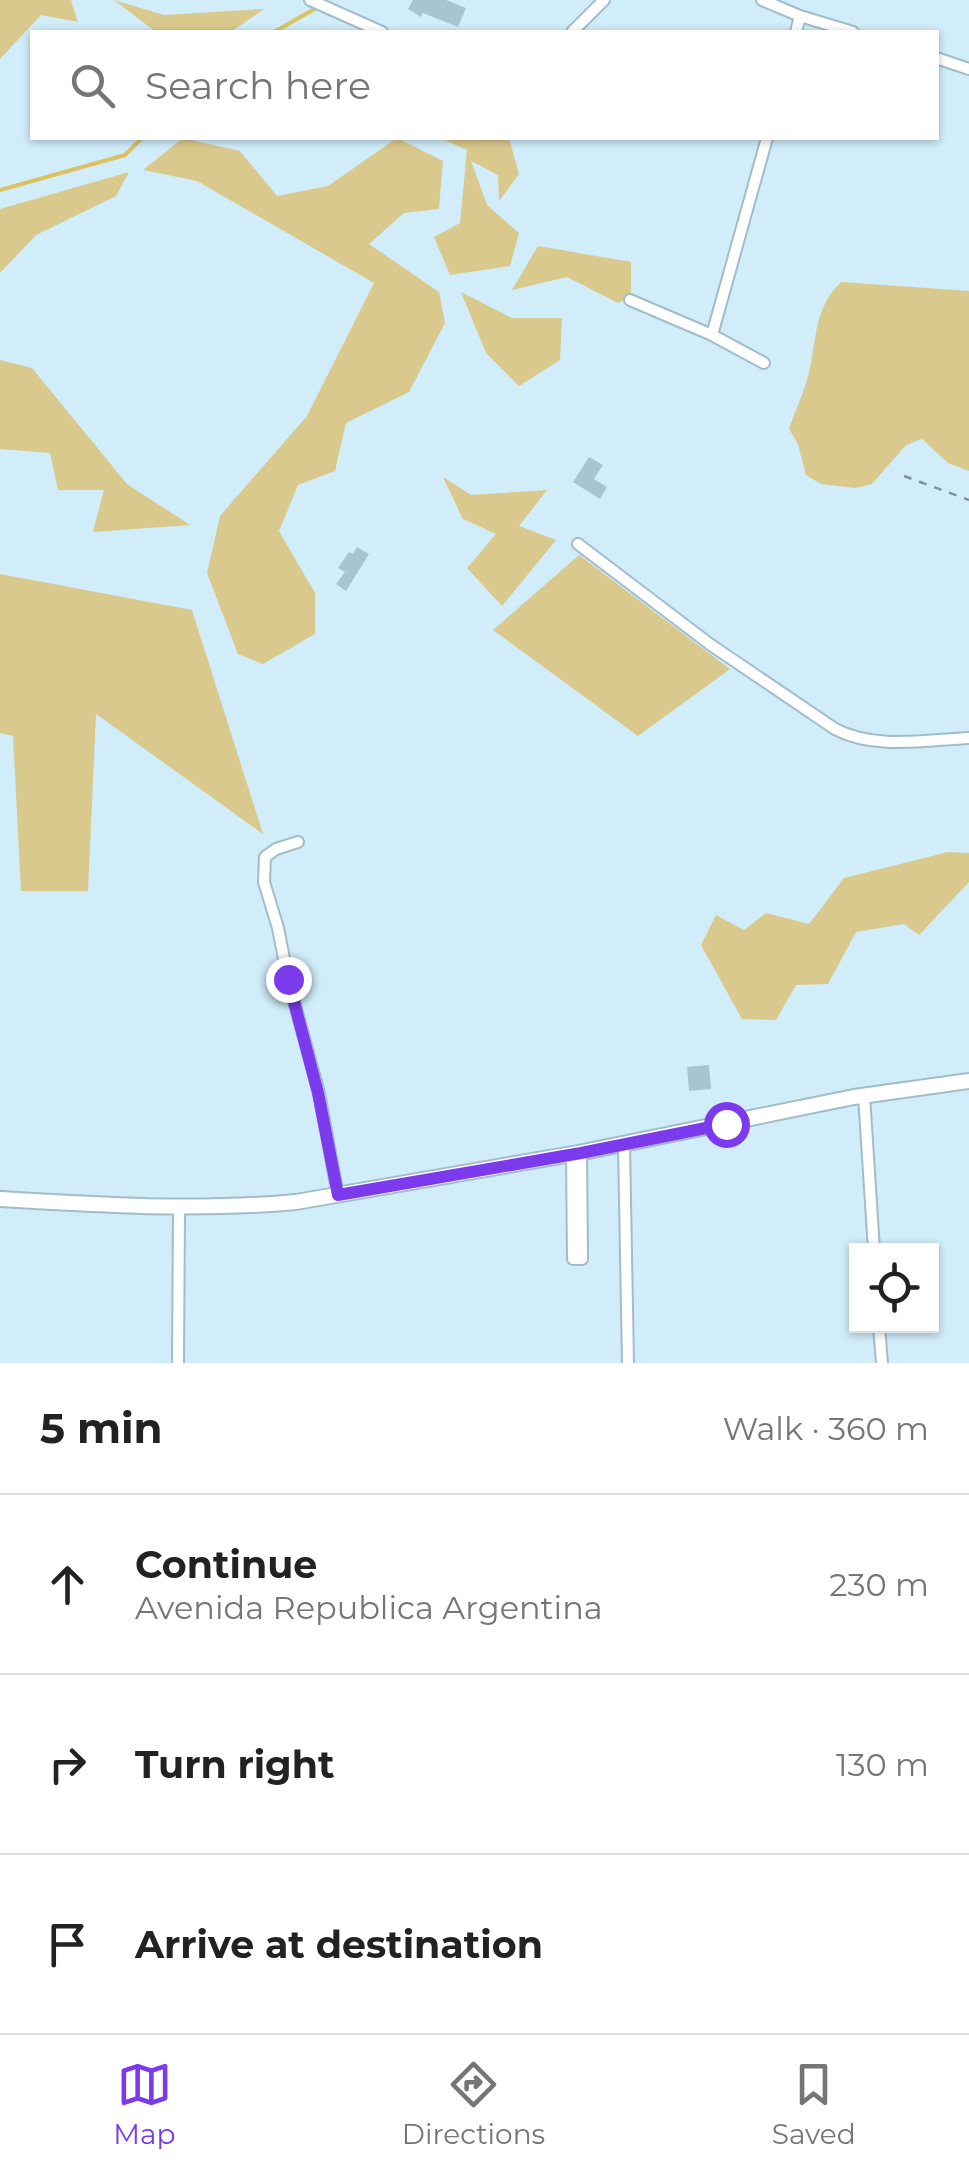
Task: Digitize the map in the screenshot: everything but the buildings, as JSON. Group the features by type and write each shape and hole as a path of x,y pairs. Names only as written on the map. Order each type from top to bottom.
{"street":[{"path":"310,0 377,30"},
{"path":"574,30 604,0"},
{"path":"762,0 846,30"},
{"path":"796,30 800,16"},
{"path":"939,59 969,69"},
{"path":"712,335 767,140"},
{"path":"630,300 712,335 764,363"},
{"path":"578,544 711,645 854,738 887,742 969,738"},
{"path":"298,842 265,857 264,882 318,1093 338,1195"},
{"path":"0,1198 142,1208 258,1205 577,1154 864,1095 969,1081"},
{"path":"864,1095 874,1243"},
{"path":"624,1144 628,1363"},
{"path":"577,1154 582,1259 573,1259 577,1154"},
{"path":"178,1363 179,1207"},
{"path":"880,1333 882,1363"}],"path":[{"path":"904,476 969,500"}],"shaded area":[{"path":"0,0 71,0 78,22 41,15 0,59"},
{"path":"114,0 164,15 264,9 234,30 153,30"},
{"path":"180,140 192,140 240,151 277,196 328,186 394,140 443,161 439,209 404,213 369,244 439,292 445,323 409,392 346,423 335,471 298,485 279,531 315,593 315,634 263,664 238,654 207,573 220,516 307,416 374,283 197,181 143,170"},
{"path":"444,140 510,140 519,174 499,201 498,175 471,161 487,205 519,233 510,266 450,275 434,237 460,223 467,150"},
{"path":"129,172 116,196 36,235 0,273 0,209"},
{"path":"538,246 631,262 631,296 618,303 567,277 512,290"},
{"path":"841,282 969,291 969,471 948,463 922,439 906,445 872,484 855,488 821,484 806,475 798,444 789,429 808,377 821,314"},
{"path":"461,292 512,318 562,318 560,360 519,386 486,353"},
{"path":"0,360 32,368 127,484 190,525 93,532 104,490 58,490 50,453 0,449"},
{"path":"443,477 471,495 547,490 519,526 556,540 502,606 467,568 496,534 463,519"},
{"path":"579,555 730,669 638,736 493,630"},
{"path":"0,574 192,610 263,834 96,714 88,891 21,891 13,736 0,733"},
{"path":"948,852 969,853 969,882 919,935 904,924 856,932 828,984 796,985 776,1020 742,1019 701,945 716,915 744,930 766,913 809,924 844,878"}],"waterway":[{"path":"278,30 318,7"},
{"path":"0,190 125,155 140,140"}],"route":[{"path":"288,979 318,1093 338,1195 726,1124"}]}
